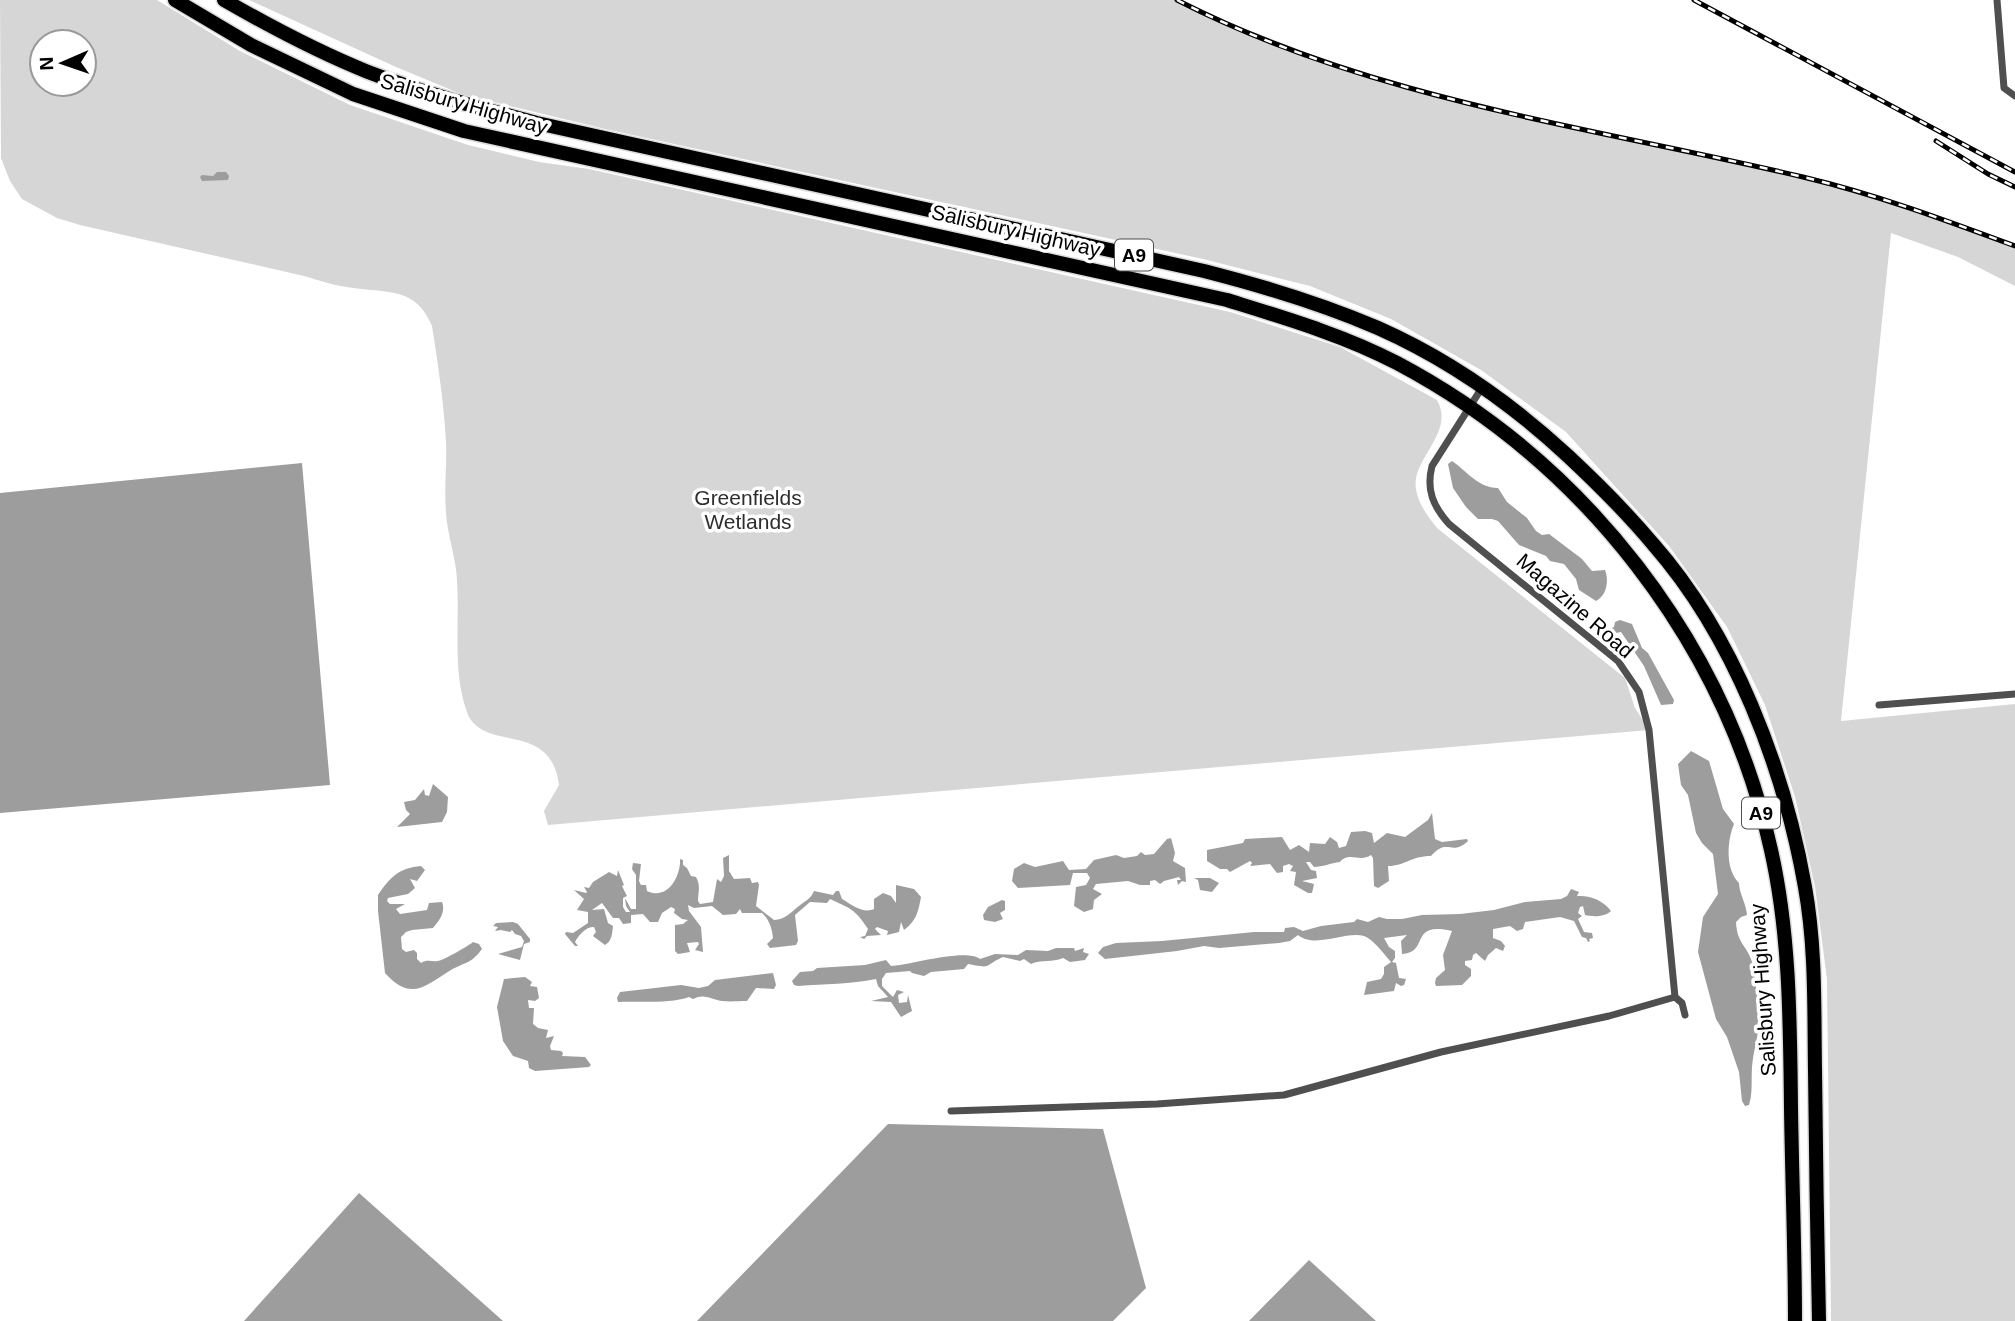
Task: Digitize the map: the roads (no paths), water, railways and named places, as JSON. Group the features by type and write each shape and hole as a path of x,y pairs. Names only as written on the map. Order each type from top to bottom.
{"highway":[{"name":"Salisbury Highway","path":"175,0 251,45 353,94 464,131 1227,300 1326,331 1396,362 1470,407 1549,469 1611,532 1666,604 1711,682 1746,765 1771,850 1785,937 1790,1027 1795,1321"},
{"name":"Salisbury Highway","path":"224,0 275,29 365,71 472,106 537,123 1257,284 1378,329 1483,386 1535,426 1655,545 1705,616 1762,729 1786,800 1806,889 1811,928 1819,1321"}],"street":[{"path":"1997,0 2004,88 2015,96"},
{"name":"Magazine Road","path":"1483,386 1432,466 1429,481 1431,497 1438,512 1449,524 1618,661 1639,692 1649,730 1675,997 1682,1003 1685,1015"},
{"path":"1879,705 2015,694"},
{"path":"951,1111 1157,1104 1284,1095 1441,1052 1609,1016 1675,997"}],"railway":[{"path":"1177,0 1251,34 1327,63 1405,87 1857,191 2015,246"},
{"path":"1694,0 2015,172"},
{"path":"1936,141 1988,174 2015,187"}],"park label":[{"name":"Greenfields Wetlands","path":"748,510"}]}
